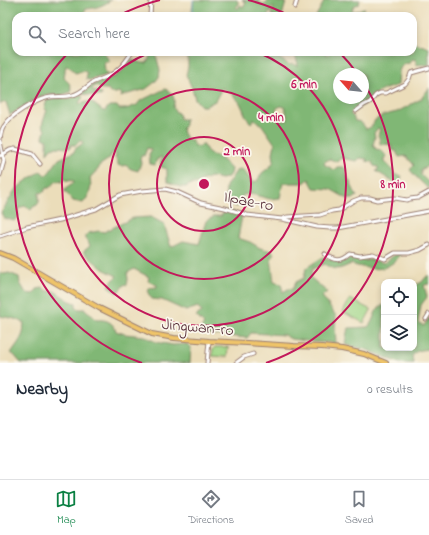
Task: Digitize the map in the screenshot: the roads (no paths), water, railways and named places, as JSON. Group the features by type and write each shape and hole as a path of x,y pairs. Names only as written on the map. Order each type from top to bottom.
{"main road":[{"name":"Jingwan-ro","path":"0,253 13,258 99,308 152,334 174,338 209,341 342,349 364,354 386,363"}],"street":[{"path":"150,0 150,12"},
{"path":"295,7 297,0"},
{"path":"0,175 4,161 0,140 1,131 9,119 31,104 45,98 79,93 93,82 117,71 129,56"},
{"path":"356,111 370,102 380,92 386,93 405,84 411,73 429,68"},
{"path":"2,155 9,150 15,149 32,154 40,164"},
{"name":"Ilpae-ro","path":"0,236 60,220 96,208 120,195 165,189 177,192 201,203 225,208 247,215 282,219 317,227 338,228 429,211"},
{"path":"282,219 287,217 320,215 339,210 360,198 377,200 395,198 407,200 418,198 429,192"},
{"path":"326,254 330,258 339,260 344,259 350,254 360,256 373,254 385,259 395,253 409,253 420,250 429,245"},
{"path":"426,319 429,314"},
{"path":"207,363 209,341"},
{"path":"236,363 244,357 253,354"}],"waterway":[{"path":"193,0 193,12"}]}
